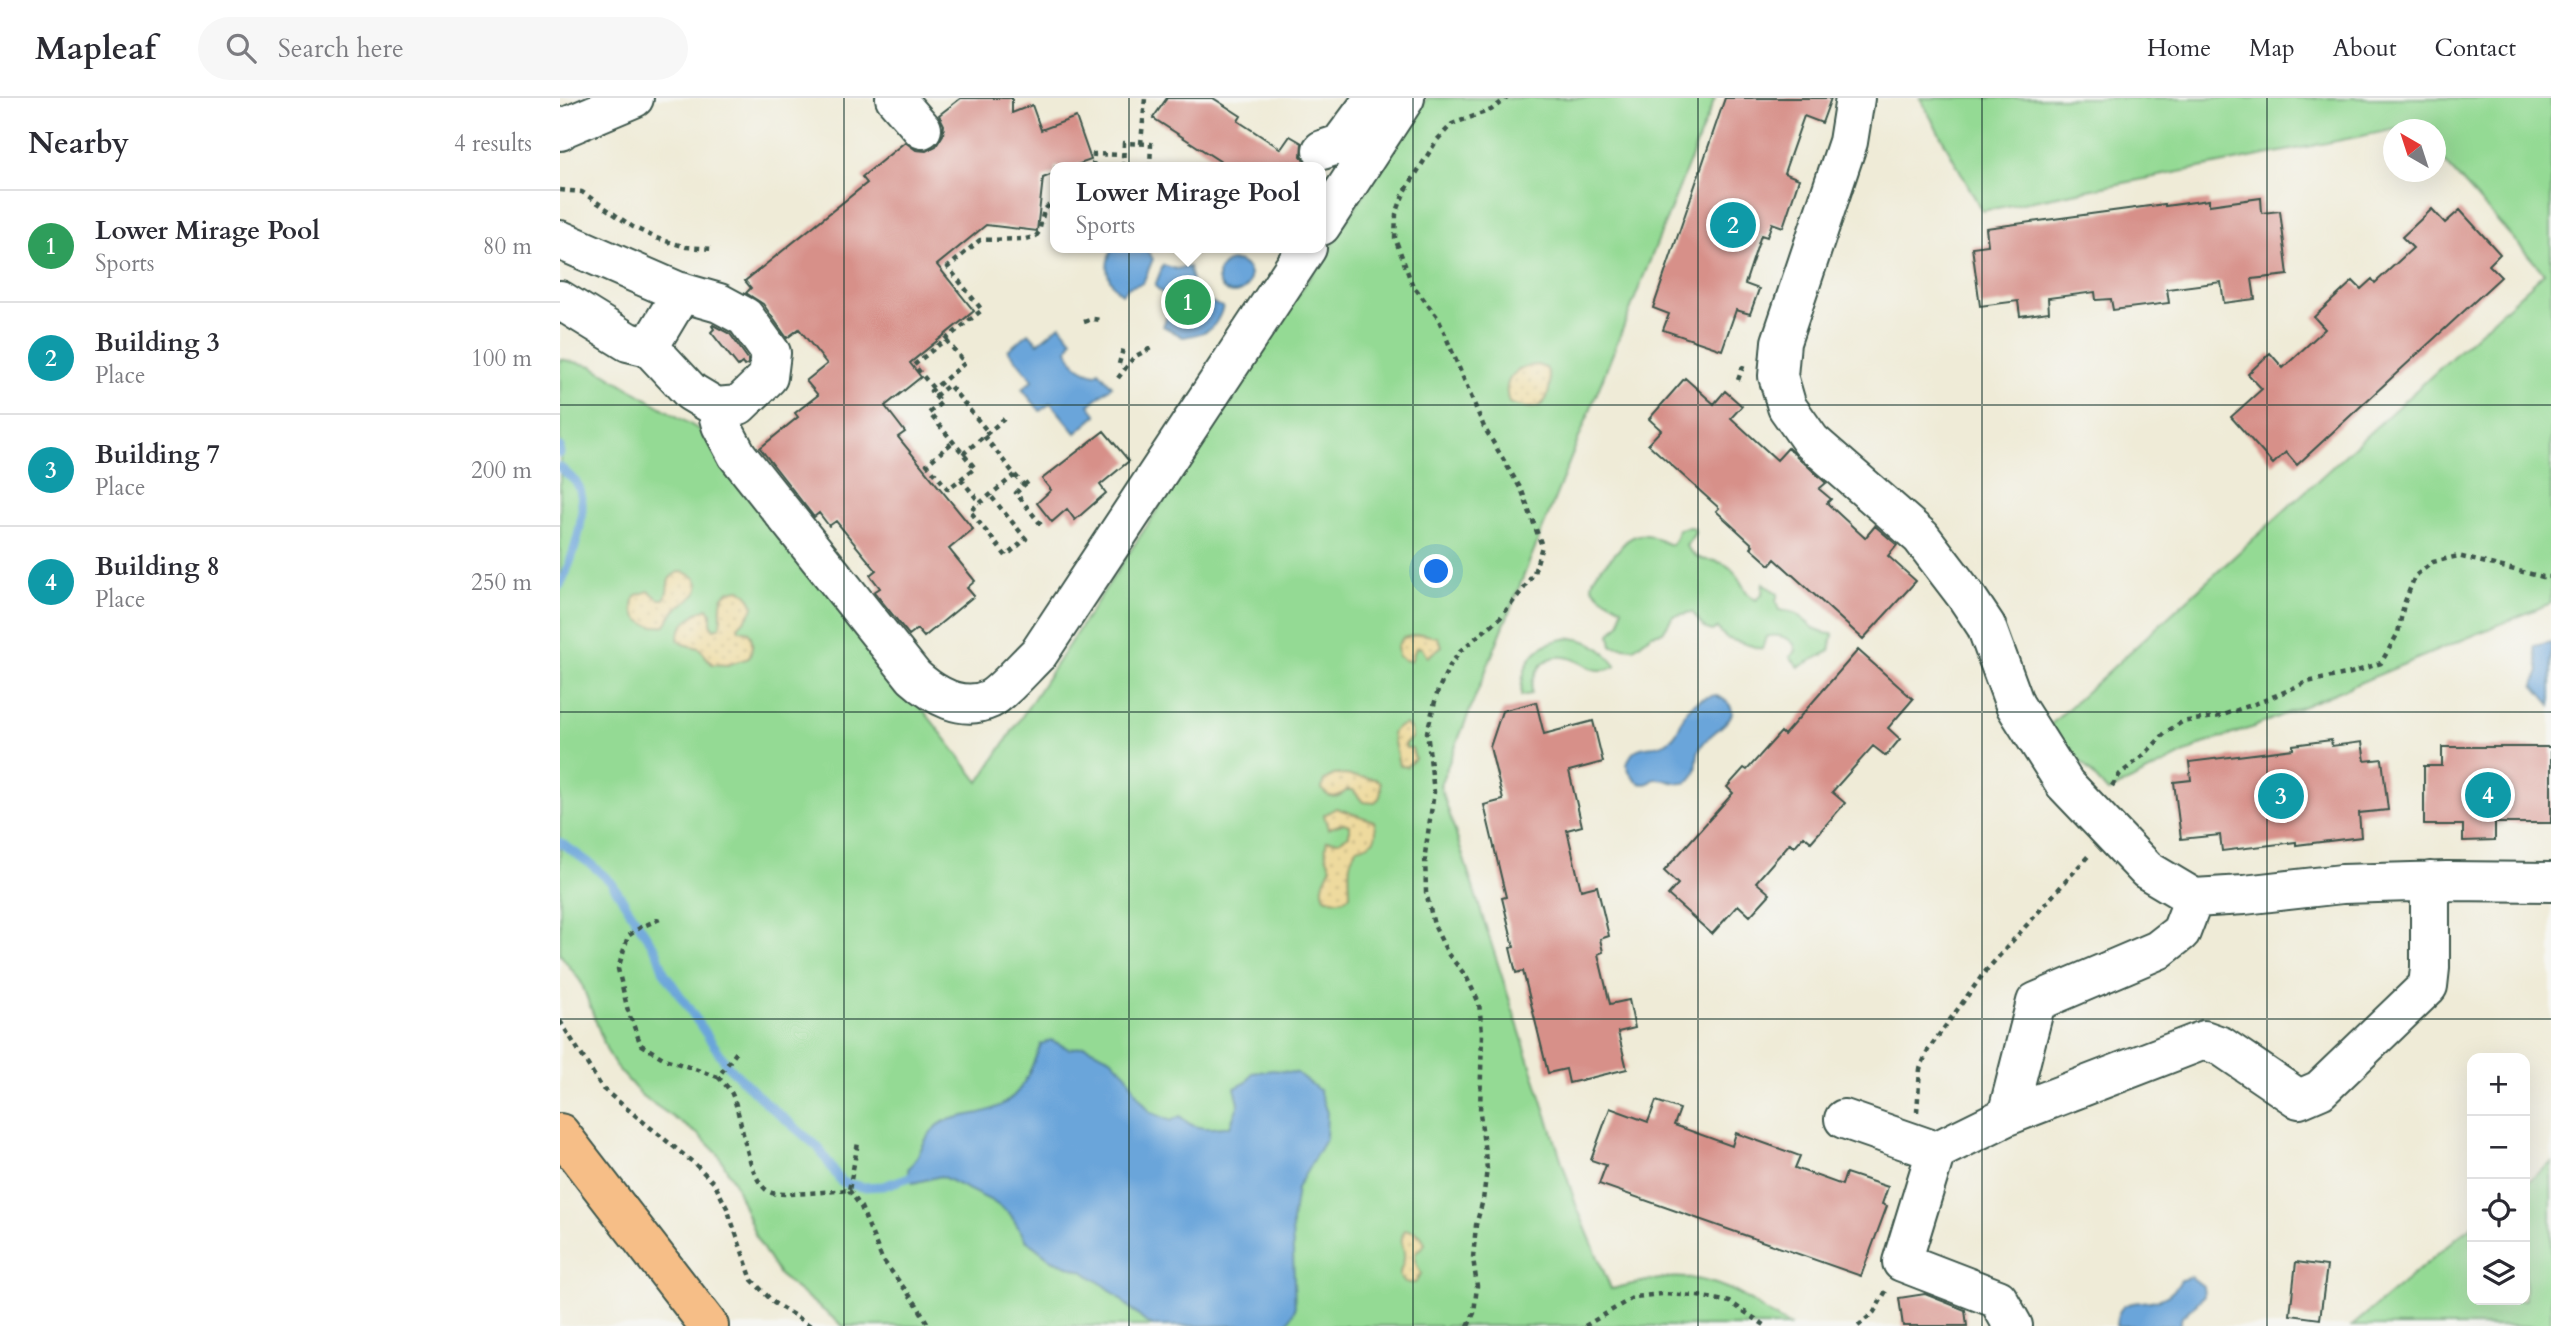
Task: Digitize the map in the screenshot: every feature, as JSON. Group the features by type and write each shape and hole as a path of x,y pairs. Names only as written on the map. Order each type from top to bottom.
{"main road":[{"path":"560,1133 709,1326"}],"lane":[{"path":"560,131 634,98"},
{"path":"895,98 922,129"},
{"path":"1855,98 1848,142 1780,342 1778,376 1787,407 1811,441 1921,537 1966,596 1986,626 2015,705 2065,784 2147,870 2194,898 2342,884 2430,881 2551,882"},
{"path":"1322,150 1340,144 1369,105 1401,105"},
{"path":"1326,218 1401,105"},
{"path":"560,240 682,292 719,303 744,317 771,353 768,377 755,393 739,405 716,407 691,392 649,347 628,341 560,300"},
{"path":"716,407 721,425 737,456 914,677 932,693 969,704 991,698 1039,653 1304,253"},
{"path":"649,347 682,292"},
{"path":"1844,1119 1927,1148 2204,1040 2221,1046 2299,1099 2320,1090 2428,986 2430,881"},
{"path":"2007,1116 2036,1002 2158,950 2181,932 2194,898"},
{"path":"1927,1148 1902,1262 1998,1298 2013,1326"}],"path":[{"path":"1142,144 1145,98"},
{"path":"1468,1326 1474,1313 1477,1286 1474,1258 1476,1225 1487,1169 1480,1113 1482,1032 1479,1003 1466,976 1443,945 1434,925 1426,892 1425,854 1434,792 1427,732 1438,690 1449,667 1461,650 1500,618 1524,588 1534,573 1542,547 1522,491 1483,427 1438,318 1412,284 1400,258 1395,238 1396,214 1404,192 1437,140 1452,124 1492,110 1507,98"},
{"path":"1123,162 1124,143 1151,144 1150,162"},
{"path":"1093,162 1094,155 1123,155"},
{"path":"560,190 582,192 633,227 656,238 686,247 713,249"},
{"path":"933,388 915,365 982,310 947,267 980,240 1026,239 1035,236 1039,232 1044,210 1050,205"},
{"path":"1084,322 1101,320"},
{"path":"946,340 965,363 930,391 941,403 929,413 975,468 948,489 927,464 953,442"},
{"path":"1118,378 1134,357 1151,348"},
{"path":"1119,364 1124,349"},
{"path":"935,396 949,385 1024,485"},
{"path":"963,454 1004,419"},
{"path":"990,495 1026,539 1006,556 970,511 990,495 1015,475"},
{"path":"961,479 980,503"},
{"path":"1031,480 1016,493 1042,526"},
{"path":"1927,1148 1911,1120 1919,1110 1920,1069 1928,1051 1984,973 2099,844 2108,792 2120,774 2166,732 2182,722 2220,716 2263,702 2307,682 2351,673 2381,663 2398,633 2404,604 2415,576 2432,562 2458,556 2551,577"},
{"path":"660,919 628,936 618,969 628,1011 641,1045 665,1059 718,1077 731,1091 752,1167 762,1188 774,1193 849,1190"},
{"path":"560,1021 603,1089 714,1182 727,1208 752,1280 774,1303 811,1326"},
{"path":"718,1077 739,1049"},
{"path":"859,1143 849,1190 861,1207 882,1259 917,1305 929,1326"},
{"path":"1858,1326 1874,1311 1902,1262"},
{"path":"1585,1326 1634,1297 1662,1294 1698,1296 1730,1302 1766,1326"}],"green space":[{"path":"1427,98 1715,98 1440,785 1576,1205 1611,1289 1670,1278 1698,1279 1737,1293 1791,1326 843,1326 779,1275 757,1239 734,1182 718,1154 699,1135 642,1096 618,1069 607,1051 581,982 560,954 560,359 592,366 713,438 979,782"},
{"path":"1920,98 2551,98 2551,603 2251,728 2203,744 2108,792 2049,726 2544,273 2446,163 2446,119 2383,119 2383,132 1982,211"},
{"path":"1694,528 1695,533 1686,546 1692,553 1702,559 1726,565 1756,600 1762,594 1763,583 1778,594 1776,601 1779,610 1794,613 1818,630 1833,634 1830,651 1799,667 1790,657 1796,651 1789,640 1775,636 1766,637 1762,649 1726,638 1717,628 1712,631 1706,629 1692,612 1673,616 1663,632 1652,634 1634,648 1612,646 1610,634 1620,624 1622,608 1601,596 1592,587 1596,573 1630,538 1648,535 1671,545 1678,529"},
{"path":"1572,638 1597,646 1616,666 1596,670 1569,658 1553,658 1537,671 1531,694 1521,696 1524,673 1533,655 1549,643"},
{"path":"2551,1163 2551,1326 2352,1326 2467,1229 2467,1305 2530,1305 2530,1180"}],"sand":[{"path":"1537,365 1546,368 1549,377 1546,399 1539,406 1532,408 1509,403 1507,388 1512,376 1522,369"},
{"path":"679,572 691,575 697,581 698,588 694,595 678,607 664,626 644,623 635,615 633,609 636,595 649,591 659,599 664,599 668,581"},
{"path":"740,589 753,605 738,627 751,635 749,658 727,665 712,664 699,648 683,644 678,639 679,634 688,620 708,608 711,625 714,629 720,627 722,597"},
{"path":"1421,634 1437,637 1442,646 1427,657 1421,647 1416,648 1411,661 1398,656 1397,646 1403,638"},
{"path":"1406,724 1411,730 1412,738 1405,743 1406,748 1412,748 1415,759 1406,767 1399,765 1392,733"},
{"path":"1336,774 1375,779 1381,785 1379,798 1375,803 1363,802 1353,790 1347,790 1337,796 1328,795 1322,789 1324,780"},
{"path":"1336,808 1374,821 1376,832 1374,840 1357,848 1354,853 1349,870 1350,895 1338,900 1325,897 1323,888 1331,866 1326,854 1327,840 1339,841 1349,835 1349,825 1344,823 1328,829 1324,815"},
{"path":"1405,1230 1418,1233 1425,1244 1415,1253 1415,1261 1421,1274 1415,1283 1405,1283 1400,1277 1404,1261 1402,1238"}],"water":[{"path":"1149,253 1153,259 1143,283 1129,287 1122,294 1109,278 1107,267 1110,254"},
{"path":"1234,261 1246,265 1250,277 1246,289 1234,293 1222,289 1218,277 1222,265"},
{"path":"1163,265 1176,269 1189,267 1192,281 1199,293 1223,307 1217,321 1209,330 1183,337 1163,326 1167,315 1166,299 1155,286"},
{"path":"1060,325 1072,340 1068,349 1075,363 1091,373 1096,374 1099,371 1112,386 1089,405 1097,415 1076,433 1051,403 1040,411 1022,389 1033,380 1008,350 1029,333 1038,343"},
{"path":"2551,642 2551,705 2534,685 2539,671 2534,646"},
{"path":"1716,695 1732,710 1731,716 1704,742 1699,750 1695,773 1690,780 1678,783 1656,779 1644,784 1634,779 1627,764 1635,751 1671,739 1691,706"},
{"path":"1051,1040 1069,1049 1085,1046 1111,1058 1127,1075 1150,1112 1171,1121 1180,1116 1196,1127 1230,1126 1239,1103 1235,1088 1247,1082 1252,1073 1273,1070 1297,1073 1319,1090 1327,1113 1326,1138 1297,1188 1292,1223 1295,1309 1286,1326 1153,1326 1108,1288 1084,1272 1052,1260 1026,1240 1010,1214 992,1201 941,1176 913,1183 908,1169 930,1133 947,1120 994,1109 1004,1103 1020,1088 1041,1044"},
{"path":"2191,1277 2203,1286 2204,1296 2182,1317 2179,1326 2116,1326 2117,1316 2124,1306 2164,1297 2174,1290 2181,1280"}],"building":[{"path":"961,98 1012,98 1012,113 1032,105 1041,130 1076,117 1091,160 1050,162 1050,175 1043,178 1037,231 986,225 937,265 974,311 910,363 921,377 885,406 905,432 898,437 973,529 949,549 975,581 967,588 974,596 924,637 917,629 909,635 874,592 880,588 870,575 876,570 836,521 829,526 819,513 814,517 760,448 798,417 795,413 818,395 806,381 827,364 799,329 787,338 763,304 746,293 751,288 745,281 867,183 862,177 905,142 916,150 926,151 936,146 943,135 944,125 939,115"},
{"path":"1167,98 1213,98 1241,116 1238,121 1281,149 1290,136 1302,143 1301,156 1305,162 1221,162 1153,118"},
{"path":"1725,98 1831,98 1822,123 1804,116 1784,173 1799,179 1783,227 1772,223 1767,237 1761,235 1745,284 1759,289 1750,314 1736,310 1722,350 1663,330 1669,314 1653,308"},
{"path":"2261,198 2262,213 2280,211 2288,275 2252,279 2255,299 2224,303 2221,282 2167,289 2169,303 2113,310 2111,299 2096,300 2095,292 2048,298 2049,312 2020,316 2018,301 1980,306 1972,247 1988,245 1986,228 2165,204 2209,200 2209,205"},
{"path":"2432,209 2445,223 2460,210 2500,254 2489,265 2501,277 2297,465 2286,452 2273,464 2231,417 2262,389 2248,374 2270,353 2283,368 2325,329 2314,317 2353,281 2361,289 2372,279 2375,283 2413,248 2402,237"},
{"path":"713,325 730,334 748,359 748,364 744,366 742,363 738,366 711,332"},
{"path":"1685,378 1714,404 1725,391 1742,406 1731,418 1777,460 1788,448 1826,483 1819,489 1831,499 1827,503 1865,538 1875,526 1897,545 1888,556 1916,581 1863,639 1775,559 1770,565 1751,548 1753,545 1716,511 1719,508 1648,444 1661,430 1649,419"},
{"path":"1104,431 1129,461 1100,485 1106,493 1075,520 1067,509 1052,522 1037,503 1051,490 1042,479"},
{"path":"1858,650 1913,699 1888,728 1900,739 1886,756 1873,746 1832,792 1845,803 1811,842 1804,836 1794,847 1790,843 1756,882 1770,894 1750,916 1738,905 1712,934 1668,895 1678,884 1664,871 1733,793 1727,787 1744,768 1747,770 1781,732 1784,735"},
{"path":"1536,702 1544,734 1593,721 1603,762 1569,771 1582,826 1567,830 1581,890 1597,886 1609,936 1600,939 1603,952 1598,954 1610,1004 1629,1000 1635,1028 1618,1032 1627,1069 1569,1083 1566,1069 1548,1073 1523,971 1516,973 1510,948 1514,947 1502,898 1506,897 1484,805 1503,800 1490,747 1502,711"},
{"path":"2331,740 2332,746 2362,742 2365,761 2382,759 2388,810 2359,813 2361,837 2222,851 2220,835 2181,839 2174,782 2191,780 2189,762 2293,749 2293,745"},
{"path":"2442,747 2551,747 2551,823 2495,823 2495,840 2463,841 2463,825 2424,825 2424,766 2442,766"},
{"path":"1656,1101 1680,1109 1674,1125 1732,1146 1736,1133 1800,1156 1795,1168 1842,1185 1846,1173 1888,1187 1882,1204 1887,1206 1861,1276 1599,1184 1606,1165 1591,1160 1610,1108 1648,1122"},
{"path":"2296,1262 2327,1266 2320,1319 2290,1315"},
{"path":"1925,1294 1965,1310 1967,1326 1903,1326 1899,1298"}],"waterway":[{"path":"560,447 560,453"},
{"path":"560,467 579,487 582,498 581,523 560,585"},
{"path":"560,842 611,882 657,952 664,972 728,1066 818,1147 841,1182 863,1187 883,1186 910,1177"}],"place":[{"name":"Building 3","path":"1733,225"},
{"name":"Lower Mirage Pool","path":"1188,302"},
{"name":"Building 8","path":"2488,795"},
{"name":"Building 7","path":"2281,796"}]}
